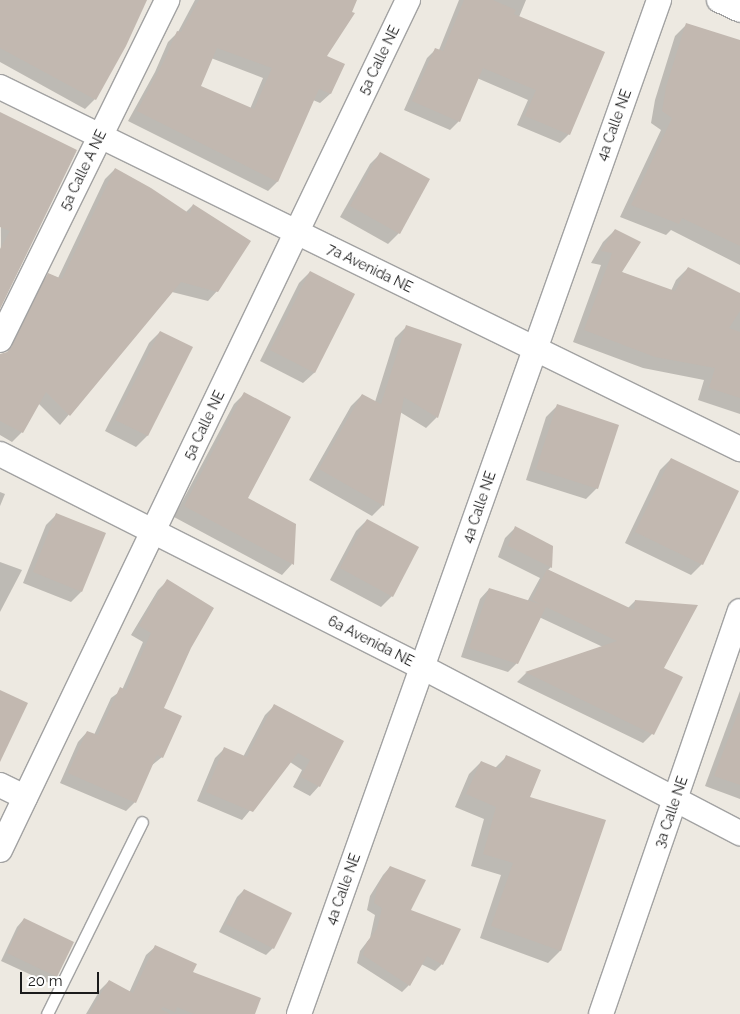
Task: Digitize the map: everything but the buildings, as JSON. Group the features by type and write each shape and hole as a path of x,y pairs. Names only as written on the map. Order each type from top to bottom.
{"street":[{"name":"5a Calle A NE","path":"0,340 167,0"},
{"name":"5a Calle NE","path":"0,850 408,0"},
{"name":"4a Calle NE","path":"299,1014 659,0"},
{"path":"719,0 740,10"},
{"name":"7a Avenida NE","path":"0,86 740,450"},
{"name":"6a Avenida NE","path":"0,454 422,666 740,833"},
{"name":"3a Calle NE","path":"601,1014 740,610"},
{"path":"0,785 25,797"}],"lane":[{"path":"47,1014 142,822"}]}
